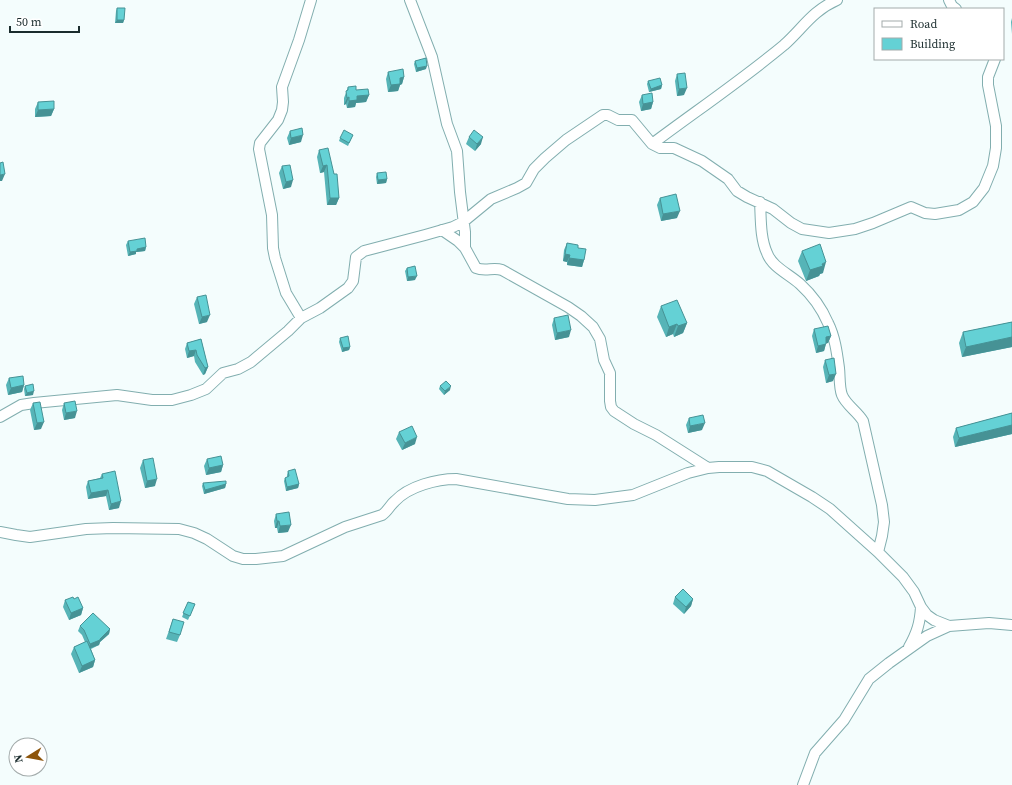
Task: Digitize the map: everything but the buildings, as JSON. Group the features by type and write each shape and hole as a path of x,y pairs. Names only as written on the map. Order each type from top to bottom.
{"street":[{"path":"301,318 286,293 275,258 273,248 272,215 259,149 260,143 278,120 282,110 282,87 299,40 311,0"},
{"path":"410,0 432,57 447,124 457,151 466,240 464,248"},
{"path":"652,144 785,44 818,10 837,0"},
{"path":"0,417 21,405 52,400 117,395 152,400 172,400 206,389 223,373 238,369 251,362 301,318 320,308 348,288 353,281 356,257 364,251 405,241 463,222 490,199 526,183 534,169 545,158 566,140 603,115 608,115 618,120 632,120 652,144 660,148 674,148 702,161 728,179 737,191 773,209 791,223 802,229 829,233 855,229 911,207 925,213 935,214 959,210 973,202 984,188 993,166 996,148 996,126 988,78 995,60"},
{"path":"760,202 763,235 767,254 778,268 800,284 822,312 829,324 835,342 841,393 845,401 858,413 863,421 878,483 883,517 882,536 878,552"},
{"path":"442,230 458,241 476,268 485,270 496,268 502,270 568,307 588,322 600,339 604,360 610,373 610,401 614,411 634,424 661,438 708,468"},
{"path":"0,532 30,537 86,529 144,527 179,529 194,533 207,539 234,556 243,559 270,559 283,556 346,528 382,515 395,500 402,495 414,488 437,480 456,479 568,499 594,500 633,495 688,473 708,468 752,467 767,472 812,497 830,509 878,552 909,584 921,607 927,614 934,620 949,626"},
{"path":"907,650 918,631 921,607"},
{"path":"803,785 815,753 844,720 870,679 907,650 927,636 949,626 989,623 1012,625"}]}
